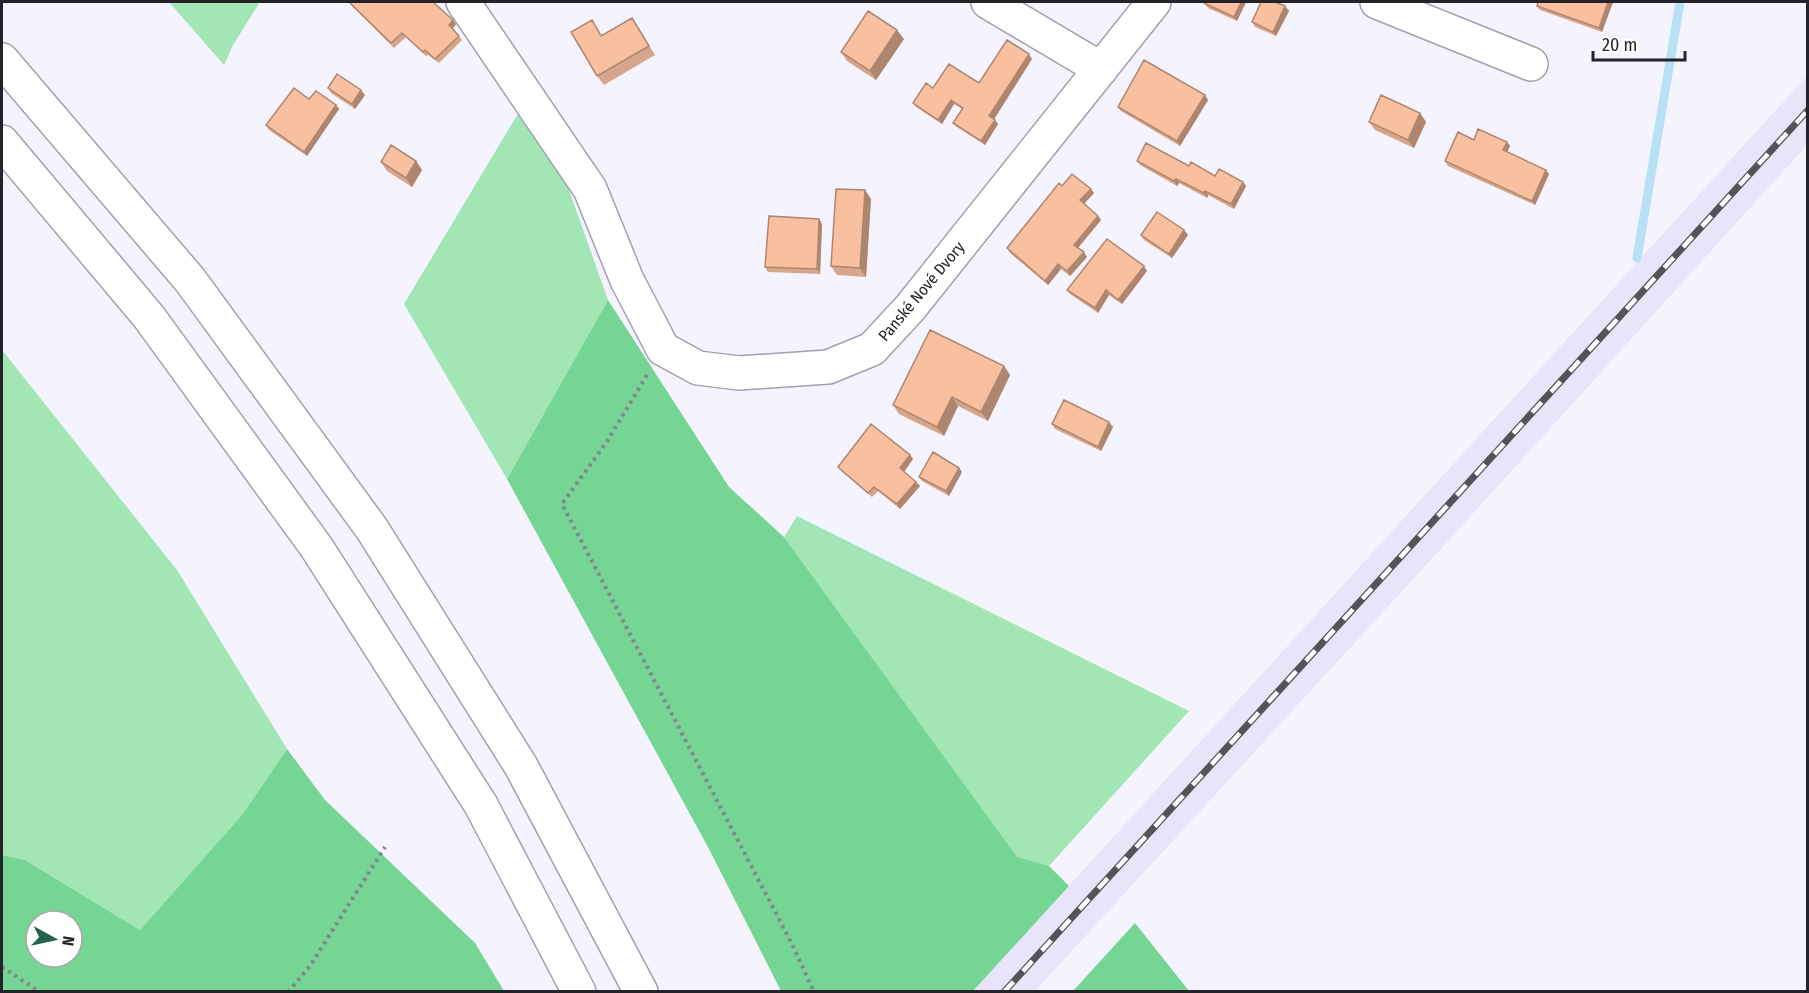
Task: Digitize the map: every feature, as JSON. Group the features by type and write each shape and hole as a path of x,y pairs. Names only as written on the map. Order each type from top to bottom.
{"main road":[{"path":"463,2 590,189 627,280 663,349"},
{"path":"988,2 1101,69"},
{"name":"Panské Nové Dvory","path":"663,349 698,368 738,373 828,367 872,349 910,308 1154,2"},
{"path":"1377,2 1531,64"},
{"path":"2,60 190,280 372,529 521,766 640,992"},
{"path":"2,142 149,317 317,548 481,805 579,992"}],"path":[{"path":"663,349 608,440 562,504 792,944 814,992"},
{"path":"288,992 310,966 385,847"},
{"path":"2,967 40,992"}],"shaded area":[{"path":"1807,76 1807,145 1438,552 1035,991 973,991"}],"green space":[{"path":"169,2 260,2 233,45 224,65"},
{"path":"519,112 563,173 608,300 507,479 404,304"},
{"path":"608,300 729,487 784,537 1017,857 1049,866 1069,886 973,991 781,991 709,849 507,479"},
{"path":"2,350 177,570 287,749 242,815 140,930 25,860 2,855"},
{"path":"797,516 1189,711 1049,866 1017,858 784,537"},
{"path":"287,749 325,800 475,943 504,991 2,991 2,855 25,860 140,930 242,815"},
{"path":"1135,923 1189,991 1073,991"}],"building":[{"path":"349,2 433,2 453,20 449,25 459,36 435,59 425,50 423,52 402,33 391,43"},
{"path":"1205,2 1241,2 1234,17"},
{"path":"1261,2 1275,2 1285,6 1273,32 1252,22"},
{"path":"1538,2 1608,2 1599,28 1537,6"},
{"path":"868,11 897,30 870,71 841,52"},
{"path":"632,18 649,46 597,76 571,32 592,20 601,36"},
{"path":"1007,40 1029,54 989,116 995,120 981,141 953,123 963,108 951,100 938,120 913,103 926,83 933,88 949,64 979,83"},
{"path":"1144,60 1205,95 1177,141 1118,107"},
{"path":"337,74 361,90 352,104 328,88"},
{"path":"294,88 309,99 316,91 336,105 304,152 266,125"},
{"path":"1381,95 1420,113 1408,140 1369,122"},
{"path":"1478,129 1507,142 1503,150 1546,170 1532,201 1445,161 1458,132 1474,140"},
{"path":"1146,143 1189,166 1191,162 1215,176 1219,169 1243,182 1231,204 1176,179 1174,181 1137,161"},
{"path":"391,145 416,161 406,178 381,162"},
{"path":"1072,174 1091,189 1080,200 1098,216 1074,245 1084,252 1067,271 1058,264 1045,281 1007,248 1059,183 1062,186"},
{"path":"836,189 865,190 860,268 831,266"},
{"path":"1157,212 1184,230 1169,254 1141,235"},
{"path":"769,216 819,219 817,269 765,267"},
{"path":"1107,239 1144,266 1118,300 1106,290 1095,308 1067,290"},
{"path":"930,330 1004,366 981,412 952,397 937,427 893,405"},
{"path":"1064,400 1109,422 1098,447 1052,424"},
{"path":"871,424 910,455 900,468 916,482 897,504 874,487 868,493 838,467"},
{"path":"933,452 959,468 946,491 919,477"}],"waterway":[{"path":"1637,258 1680,2"}],"railway":[{"path":"1004,992 1808,110"}]}
